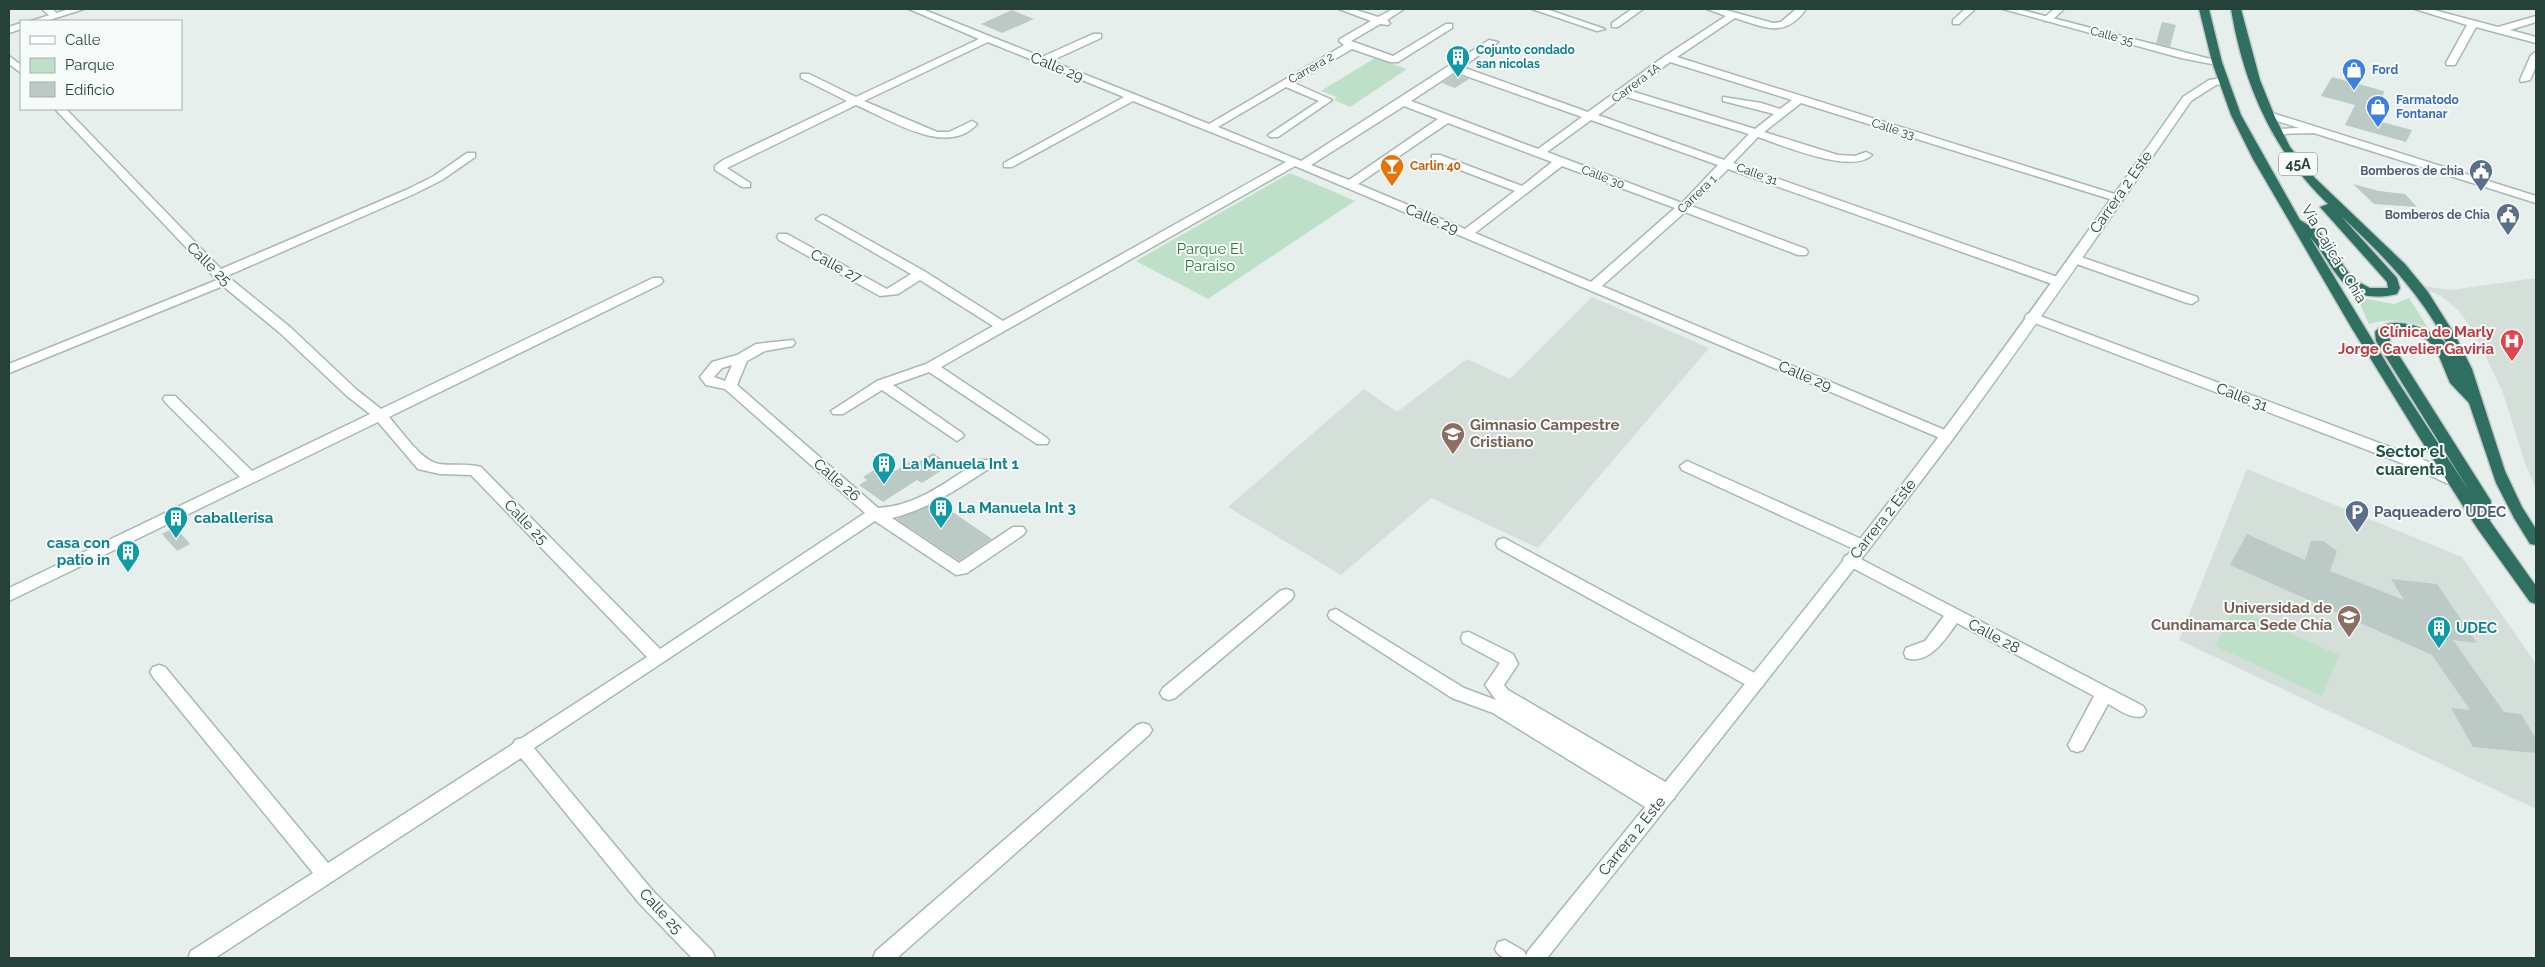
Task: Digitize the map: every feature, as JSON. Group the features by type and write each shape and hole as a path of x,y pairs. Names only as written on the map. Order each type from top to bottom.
{"highway":[{"name":"Vía Cajicá - Chía","path":"2204,9 2217,62 2236,116 2411,416 2451,479 2536,598"},
{"name":"45A","path":"2236,9 2242,37 2269,115 2285,147 2317,186 2416,285 2454,345 2466,370 2503,482 2514,505 2536,540"},
{"path":"2296,221 2316,235 2343,277 2349,283 2372,292 2392,291 2394,288 2393,281 2322,204 2317,186"},
{"path":"2475,401 2457,383 2442,347 2436,341 2425,334 2399,327 2389,328 2382,332 2383,341 2482,501 2482,524"}],"street":[{"path":"46,9 55,16"},
{"path":"40,20 78,9"},
{"name":"Calle 29","path":"914,9 1350,185 1947,436"},
{"path":"1344,9 1384,22 1413,9"},
{"name":"Carrera 2","path":"1206,127 1285,83 1384,22 1399,9"},
{"path":"1537,9 1600,29"},
{"path":"1615,25 1638,9"},
{"path":"1712,9 1778,26 1784,25 1800,9"},
{"path":"1956,22 1970,9"},
{"name":"Calle 35","path":"2008,9 2194,58 2217,62"},
{"path":"2048,20 2058,9"},
{"path":"2420,9 2536,40"},
{"name":"Carrera 1A","path":"1539,153 1669,58 1734,15"},
{"path":"2494,30 2520,25 2536,19"},
{"path":"2451,63 2473,24"},
{"path":"1348,43 1394,60 1449,26"},
{"path":"1042,61 1098,36"},
{"path":"746,184 720,168 727,162 987,39"},
{"path":"838,411 882,384 931,367 1002,326 1298,164 1403,102 1493,42"},
{"name":"Carrera 2","path":"1206,127 1314,59 1348,43"},
{"path":"2524,80 2536,55"},
{"name":"Calle 33","path":"1669,58 1798,100 2117,198"},
{"path":"9,59 20,69"},
{"name":"Calle 31","path":"1454,68 2060,282"},
{"path":"805,76 855,101 944,136 972,124"},
{"name":"Carrera 2 Este","path":"1535,958 1756,682 1947,436 2032,317 2060,282 2187,99 2213,82 2224,81"},
{"path":"1274,134 1326,100 1285,83"},
{"path":"1624,92 1837,158 1856,159 1866,154"},
{"path":"1008,165 1132,97"},
{"path":"1727,99 1761,106 1782,113"},
{"name":"Carrera 1","path":"1593,287 1684,207 1728,164 1755,134 1798,100"},
{"name":"Calle 30","path":"1403,102 1802,252"},
{"name":"Calle 25","path":"61,110 144,194 183,239 222,278 285,330 352,394 381,416 423,464 440,470 462,468 476,471 659,658"},
{"path":"2269,115 2536,200"},
{"path":"1350,185 1447,118"},
{"path":"2277,132 2324,131"},
{"path":"9,369 222,278 410,192 438,178 471,155"},
{"path":"1436,157 1523,190"},
{"path":"1466,234 1561,161"},
{"path":"822,219 920,274 1002,326"},
{"name":"Calle 27","path":"783,237 885,293 920,274"},
{"path":"2075,259 2192,300"},
{"path":"9,595 657,281"},
{"name":"Calle 31","path":"2032,317 2417,463 2451,479"},
{"path":"741,359 730,386 711,382 707,377 710,370 718,364 741,359 761,347 788,343"},
{"path":"931,367 1042,441"},
{"path":"882,384 957,436"},
{"name":"Calle 26","path":"730,386 875,514 956,569 961,569 1018,532"},
{"path":"170,399 250,478"},
{"path":"198,958 521,746 659,658 875,514 888,514 931,499 985,464"},
{"path":"1687,466 1862,546"},
{"path":"1504,544 1756,682"},
{"name":"Calle 28","path":"1851,560 2137,711"},
{"path":"1169,693 1286,595"},
{"path":"1336,615 1458,694 1499,708 1662,799"},
{"path":"1912,652 1931,646 1954,615"},
{"path":"1469,638 1507,659 1509,664 1494,685 1502,695 1662,799"},
{"path":"159,672 326,874"},
{"path":"2077,744 2104,694"},
{"path":"883,958 1144,730"},
{"name":"Calle 25","path":"521,746 646,897 706,958"}],"shaded area":[{"name":"Clínica de Marly Jorge Cavelier Gaviria","path":"2536,278 2536,489 2525,463 2503,393 2474,331 2458,310 2441,296 2416,285 2451,290"},
{"name":"Gimnasio Campestre Cristiano","path":"1592,297 1709,348 1538,548 1431,498 1341,575 1228,507 1364,389 1397,412 1467,359 1510,379"},
{"name":"Universidad de Cundinamarca Sede Chía","path":"2247,469 2462,557 2536,664 2536,809 2179,640"}],"green space":[{"path":"1375,58 1407,69 1350,107 1334,100 1337,97 1321,91"},
{"name":"Parque El Paraiso","path":"1290,173 1355,201 1208,299 1136,261"},
{"path":"2357,297 2394,304 2409,298 2428,328 2398,321 2369,324"},
{"path":"2235,608 2339,655 2322,696 2215,646"}],"building":[{"path":"1012,10 1034,19 1002,33 981,24"},
{"path":"2162,22 2176,25 2170,47 2156,43"},
{"name":"Cojunto condado san nicolas","path":"1455,74 1469,79 1455,88 1442,83"},
{"path":"2332,77 2384,91 2378,121 2412,130 2406,142 2345,125 2355,105 2321,96"},
{"path":"2353,184 2379,191 2405,194 2417,207 2374,204"},
{"path":"933,453 950,465 922,483 917,480 883,502 859,485 867,480 863,477 874,470 877,472 884,467 892,473 914,459 919,462"},
{"name":"La Manuela Int 3","path":"938,502 992,539 959,561 896,519"},
{"name":"caballerisa","path":"175,527 190,544 177,551 162,534"},
{"name":"UDEC","path":"2247,534 2305,560 2311,541 2323,541 2337,551 2330,571 2404,600 2391,579 2437,584 2477,643 2453,640 2504,712 2521,714 2536,739 2536,753 2473,747 2451,708 2470,710 2432,655 2230,565"}],"place":[{"name":"Cojunto condado san nicolas","path":"1458,78"},
{"name":"Ford","path":"2354,91"},
{"name":"Farmatodo Fontanar","path":"2378,128"},
{"name":"Carlin 40","path":"1392,187"},
{"name":"Bomberos de chia","path":"2481,192"},
{"name":"Bomberos de Chia","path":"2508,236"},
{"name":"Clínica de Marly Jorge Cavelier Gaviria","path":"2512,362"},
{"name":"Gimnasio Campestre Cristiano","path":"1453,455"},
{"name":"La Manuela Int 1","path":"884,485"},
{"name":"La Manuela Int 3","path":"941,529"},
{"name":"Paqueadero UDEC","path":"2357,533"},
{"name":"caballerisa","path":"176,539"},
{"name":"casa con patio in","path":"128,573"},
{"name":"Universidad de Cundinamarca Sede Chía","path":"2349,638"},
{"name":"UDEC","path":"2439,649"}],"district":[{"name":"Sector el cuarenta","path":"2410,460"}]}
